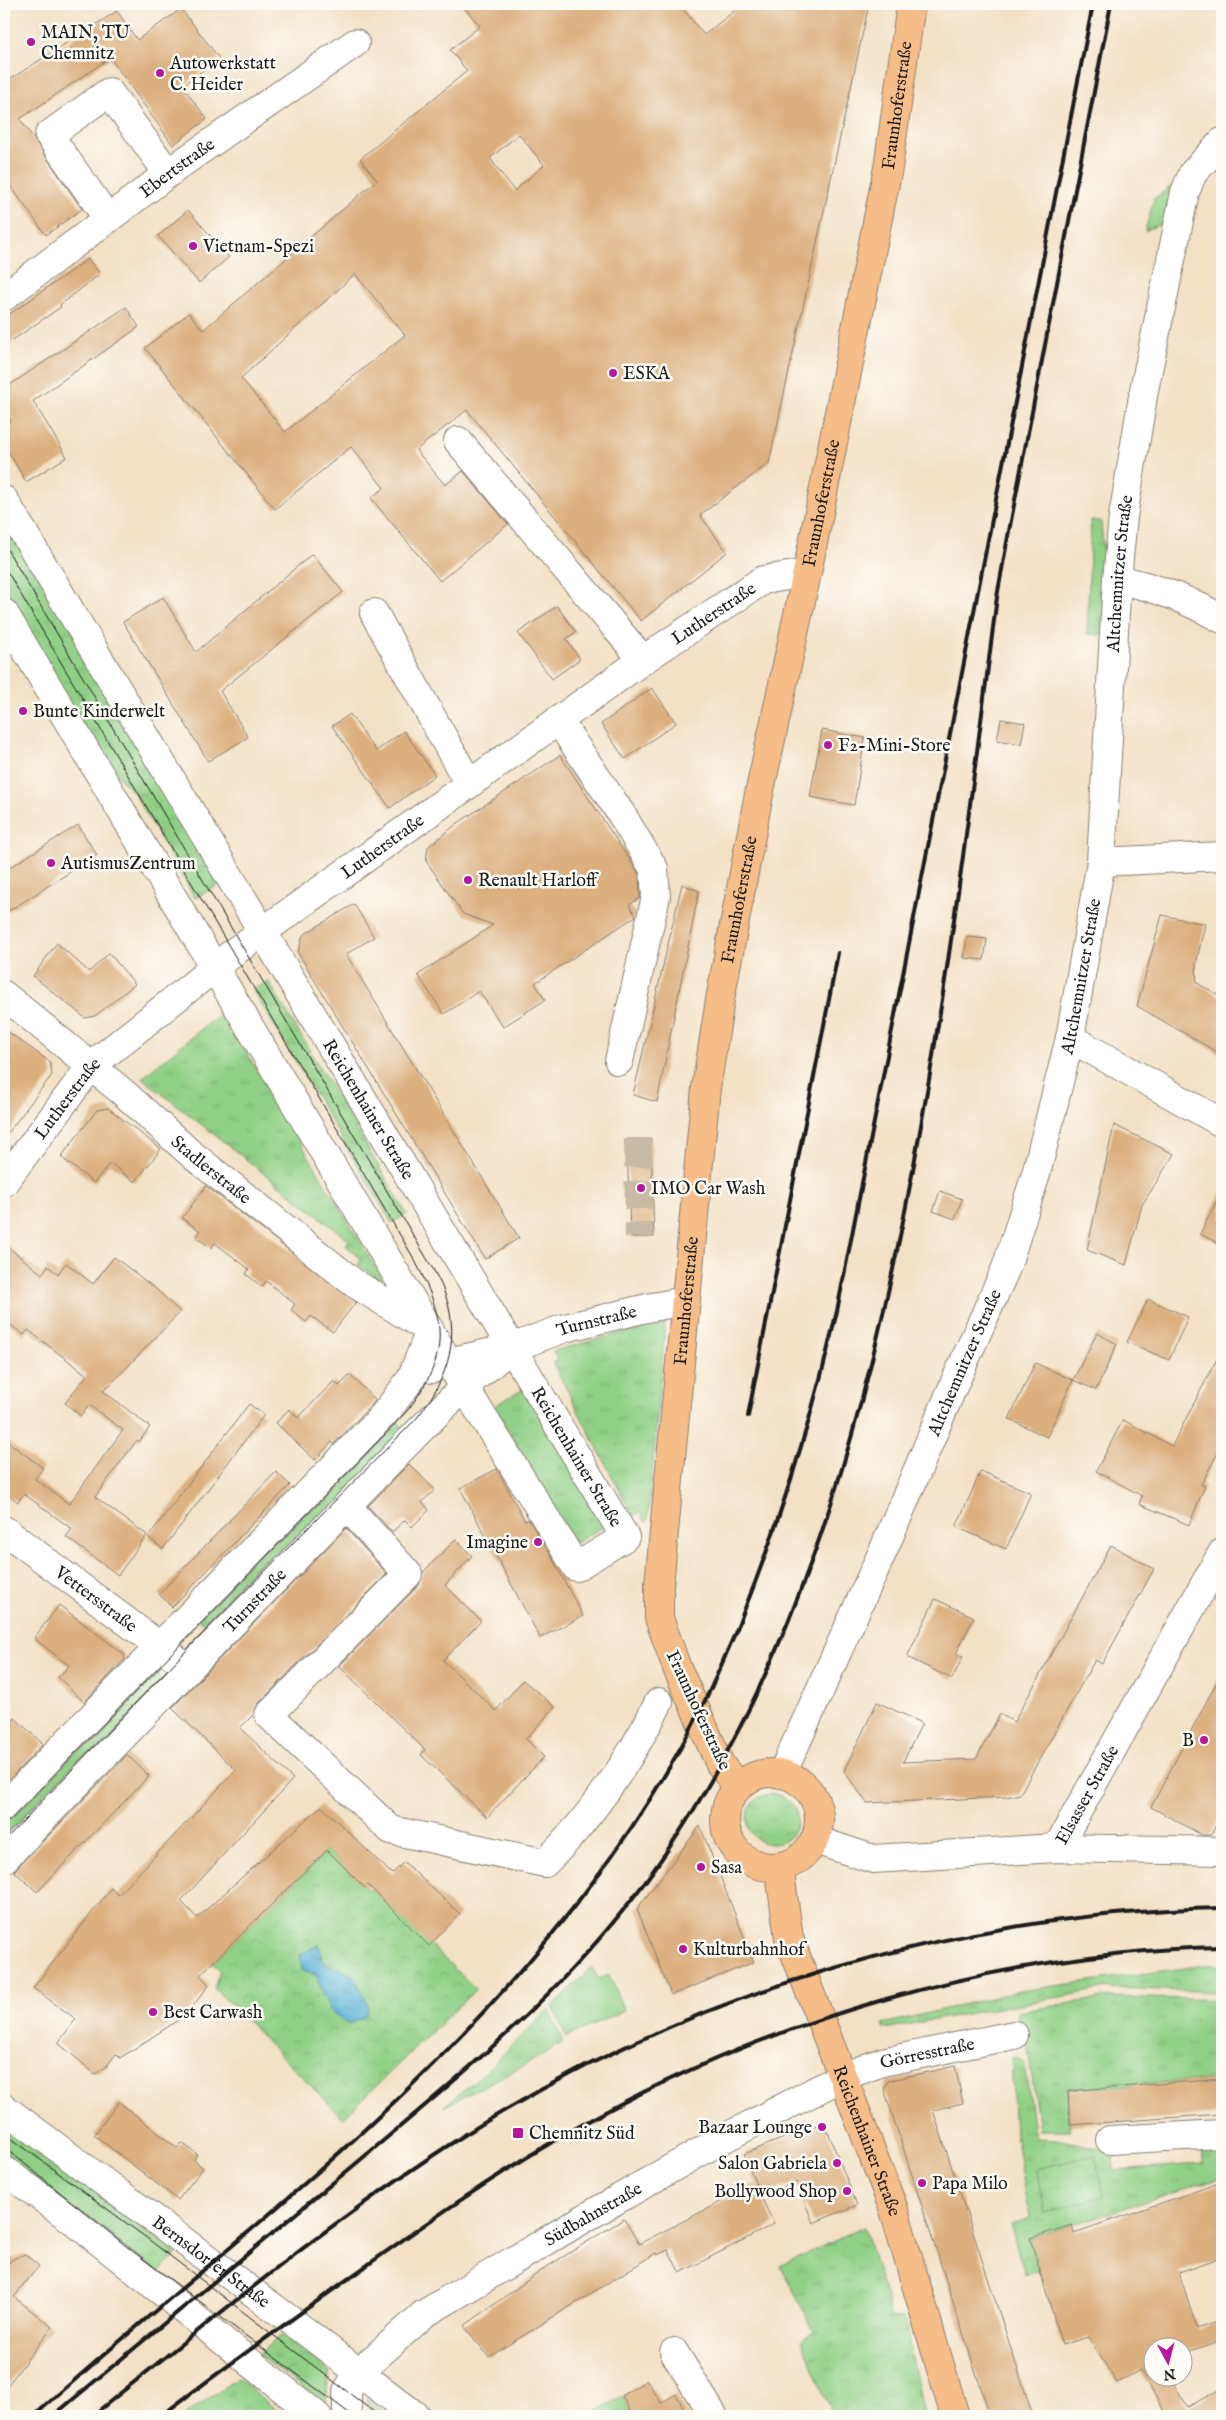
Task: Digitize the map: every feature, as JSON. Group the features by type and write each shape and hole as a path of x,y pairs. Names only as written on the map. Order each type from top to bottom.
{"main road":[{"name":"Fraunhoferstraße","path":"738,1787 720,1764 677,1668 659,1618 659,1585 706,1088 720,994 758,799 807,573 888,168 911,4"},
{"path":"782,1774 796,1780 804,1787 815,1803 818,1821 815,1840 802,1856 779,1866 761,1866 753,1863 735,1849 729,1839 725,1823 726,1806 738,1787 758,1775 782,1774"},
{"name":"Reichenhainer Straße","path":"779,1866 789,1938 893,2207 942,2365 955,2416"}],"street":[{"name":"Ebertstraße","path":"4,297 168,174 355,42"},
{"path":"108,219 49,135 109,92 168,174"},
{"name":"Altchemnitzer Straße","path":"782,1774 884,1551 955,1382 1006,1268 1036,1174 1070,1038 1101,862 1117,579 1123,517 1144,390 1185,192 1193,173 1222,142"},
{"path":"458,441 643,660"},
{"name":"Reichenhainer Straße","path":"4,500 625,1537 576,1567 430,1331 4,613"},
{"name":"Lutherstraße","path":"4,1182 91,1066 262,931 643,660 763,580 807,573"},
{"path":"1117,579 1152,587 1188,600 1222,619"},
{"path":"374,613 468,784"},
{"path":"558,720 622,814 654,869 656,896 619,1061"},
{"path":"1101,862 1222,856"},
{"name":"Stadlerstraße","path":"4,995 91,1066 190,1153 354,1283 430,1331"},
{"path":"1070,1038 1222,1123"},
{"name":"Turnstraße","path":"411,1379 449,1362 511,1348 566,1328 647,1308 686,1301"},
{"name":"Turnstraße","path":"4,1807 383,1416 411,1379 430,1331"},
{"name":"Turnstraße","path":"4,1859 418,1432 464,1387 511,1348"},
{"path":"347,1506 408,1574 269,1715 391,1830 545,1864 574,1834 600,1800 638,1744 659,1702"},
{"name":"Vettersstraße","path":"4,1530 188,1668"},
{"name":"Elsasser Straße","path":"815,1840 873,1860 1056,1848 1222,1553"},
{"path":"1056,1848 1222,1851"},
{"name":"Görresstraße","path":"842,2077 882,2062 1014,2034"},
{"name":"Südbahnstraße","path":"358,2372 424,2314 710,2146 842,2077"},
{"name":"Bernsdorfer Straße","path":"4,2108 287,2317 416,2416"},
{"path":"1110,2140 1222,2134"},
{"path":"4,2170 75,2222 317,2416"},
{"path":"674,2352 713,2416"},
{"path":"347,2416 348,2391 358,2372"}],"green space":[{"path":"1173,185 1163,223 1145,231 1154,199"},
{"path":"4,514 224,882 195,898 134,793 99,756 4,597"},
{"path":"1091,520 1101,521 1106,582 1101,635 1087,634"},
{"path":"268,981 407,1214 392,1223 253,990"},
{"path":"222,1012 386,1285 358,1264 362,1259 346,1246 349,1240 142,1078"},
{"path":"655,1318 664,1321 665,1327 648,1521 645,1522 640,1512 633,1516 553,1363 558,1361 553,1351 656,1324"},
{"path":"529,1386 610,1523 575,1543 494,1406"},
{"path":"390,1415 408,1432 215,1633 195,1616"},
{"path":"147,1666 165,1683 4,1851 4,1814"},
{"path":"767,1794 777,1794 790,1801 797,1814 797,1824 790,1837 777,1844 767,1844 758,1840 751,1833 747,1824 747,1814 751,1805 758,1798"},
{"path":"327,1850 365,1888 374,1891 476,1989 343,2118 214,1988 220,1971 212,1963"},
{"path":"1205,1965 1222,1965 1222,1992 1108,1988 884,2029 883,2024 1019,1991"},
{"path":"591,1967 599,1979 609,1974 624,2011 566,2037 553,2007"},
{"path":"1109,1997 1222,2000 1222,2079 1067,2089 1070,2130 1039,2130 1028,2048 1018,2034 1017,2012"},
{"path":"549,2009 563,2042 527,2064 443,2107 485,2072"},
{"path":"1015,2057 1024,2062 1035,2138 1056,2139 1113,2151 1114,2170 1203,2164 1202,2146 1222,2143 1222,2177 1030,2238 1040,2270 1025,2275 1010,2224 1030,2217 1015,2134 1011,2058"},
{"path":"4,2122 177,2254 154,2278 4,2160"},
{"path":"1095,2155 1104,2196 1045,2213 1036,2169"},
{"path":"864,2227 892,2318 904,2316 924,2416 833,2416 801,2340 814,2331 780,2266"},
{"path":"282,2335 330,2371 325,2403 258,2355"},
{"path":"237,2378 284,2416 184,2416"},
{"path":"622,2396 632,2413 627,2416 594,2416 593,2414"},
{"path":"367,2398 389,2416 372,2416"}],"water":[{"path":"319,1944 322,1961 354,1976 368,2005 366,2016 349,2024 329,2009 316,1975 302,1971 300,1955"}],"building":[{"name":"ESKA","path":"461,4 679,4 704,35 743,4 869,4 769,463 700,515 727,552 641,621 467,410 416,450 445,485 463,471 508,524 440,581 371,498 384,488 351,447 275,509 145,348 189,313 203,330 377,180 360,159 467,71 450,50 480,26","holes":["519,134 544,165 514,191 490,158","355,274 405,335 285,432 241,378"]},
{"path":"181,9 219,58 182,86 207,119 173,145 110,58 20,119 82,209 46,235 4,177 4,83 117,11 137,40"},
{"name":"Vietnam-Spezi","path":"188,210 229,257 199,283 158,236"},
{"path":"88,259 100,274 60,305 61,307 4,346 4,318"},
{"path":"126,307 139,327 33,401 67,457 26,482 4,444 4,425 11,421 4,408 4,389"},
{"path":"312,554 343,592 220,691 248,737 208,761 123,622 163,597 196,652"},
{"path":"557,606 576,632 566,639 580,659 552,679 518,633"},
{"path":"652,688 676,723 625,759 601,724"},
{"path":"350,714 376,751 404,731 435,775 390,808 332,726"},
{"path":"1001,719 1025,723 1021,744 997,740"},
{"path":"822,730 865,738 854,805 810,797"},
{"path":"560,755 639,874 640,898 629,905 636,916 535,983 545,1000 503,1027 479,991 444,1014 418,975 493,925 463,914 426,861 428,847 458,823"},
{"name":"AutismusZentrum","path":"78,825 97,855 4,914 4,871"},
{"path":"682,884 699,891 657,1102 633,1095"},
{"path":"354,904 374,937 346,954 519,1238 485,1259 298,953 303,935"},
{"path":"1162,915 1205,924 1196,964 1197,983 1222,997 1222,1055 1137,1006"},
{"path":"967,937 987,939 984,960 964,958"},
{"path":"57,943 89,972 109,953 135,984 95,1016 85,1018 33,976"},
{"path":"4,1029 50,1062 52,1075 4,1138"},
{"path":"108,1108 161,1149 135,1182 110,1163 94,1183 61,1157 97,1110"},
{"path":"1114,1125 1174,1154 1142,1205 1126,1265 1087,1250"},
{"name":"IMO Car Wash","path":"627,1139 651,1139 654,1237 630,1237"},
{"path":"206,1186 356,1302 333,1332 311,1316 306,1322 291,1310 295,1304 266,1281 262,1287 246,1274 249,1269 215,1243 211,1248 196,1237 200,1231 182,1218"},
{"path":"1222,1190 1222,1245 1200,1234"},
{"path":"940,1191 962,1199 955,1219 933,1211"},
{"path":"4,1244 42,1274 48,1266 58,1274 66,1263 93,1284 114,1257 156,1289 180,1312 111,1384 102,1390 150,1427 139,1442 137,1440 95,1497 147,1535 118,1575 66,1537 72,1529 24,1494 18,1502 4,1491 4,1439 43,1468 35,1479 69,1504 123,1430 89,1405 81,1416 65,1403 87,1375 28,1330 24,1335 4,1320"},
{"path":"1148,1299 1188,1317 1169,1360 1127,1342"},
{"path":"1097,1333 1117,1344 1096,1390 1073,1380"},
{"path":"1222,1349 1222,1445 1201,1485 1205,1486 1189,1525 1139,1504 1142,1496 1096,1471 1123,1420 1172,1446"},
{"path":"1035,1363 1073,1380 1047,1437 1009,1419"},
{"path":"350,1375 376,1400 334,1444 332,1442 315,1460 276,1423 289,1409 298,1418 334,1381 339,1386"},
{"path":"249,1404 264,1415 163,1549 148,1537"},
{"path":"409,1464 435,1490 422,1502 429,1510 412,1527 405,1520 392,1532 368,1506"},
{"path":"497,1469 525,1521 528,1519 550,1554 583,1616 540,1638 460,1488"},
{"path":"981,1471 1031,1493 1006,1549 956,1527"},
{"path":"276,1472 290,1485 172,1607 159,1594"},
{"path":"346,1528 387,1574 258,1704 254,1714 240,1728 293,1779 181,1901 197,1918 321,1806 392,1874 404,1862 460,1914 429,1946 368,1885 365,1888 327,1850 200,1975 209,1985 186,2015 120,2058 116,2054 106,2067 95,2074 58,2043 76,2019 33,1988 111,1888 118,1895 236,1770 172,1708"},
{"path":"456,1539 472,1556 445,1585 481,1621 443,1660 496,1711 523,1680 555,1707 526,1739 544,1757 487,1817 421,1755 425,1750 339,1666 419,1585 423,1572"},
{"path":"1111,1545 1154,1569 1102,1664 1095,1660 1020,1794 1007,1797 867,1803 844,1771 877,1702 922,1723 903,1762 976,1759 1000,1714 1014,1722"},
{"path":"935,1599 974,1617 956,1654 963,1657 952,1679 907,1657"},
{"path":"59,1605 124,1654 125,1659 84,1702 58,1677 69,1666 34,1638"},
{"name":"B","path":"1222,1672 1222,1814 1211,1835 1202,1835 1151,1807"},
{"path":"15,1718 43,1744 4,1785 4,1731"},
{"path":"127,1755 149,1776 37,1892 14,1871"},
{"path":"700,1826 754,1962 671,1995 637,1909"},
{"path":"955,2066 963,2103 933,2110 1033,2416 990,2416 884,2089 888,2081"},
{"path":"1222,2079 1222,2114 1070,2125 1068,2091"},
{"path":"119,2102 177,2148 182,2143 197,2154 194,2160 203,2168 178,2200 94,2135"},
{"path":"824,2122 857,2205 813,2223 797,2182 761,2196 744,2154"},
{"path":"1222,2182 1222,2257 1179,2272 1197,2329 1222,2320 1222,2340 1194,2350 1194,2338 1144,2338 1144,2377 1140,2370 1117,2383 1088,2337 1062,2345 1030,2238 1072,2225 1074,2233"},
{"path":"755,2184 774,2224 680,2273 668,2250 657,2255 656,2253 489,2357 464,2326 545,2268 624,2219 639,2244"},
{"path":"25,2254 39,2266 14,2297 52,2327 4,2390 4,2270 11,2260"},
{"path":"647,2380 661,2403 676,2394 688,2416 633,2416 622,2396"},
{"path":"1151,2388 1176,2388 1188,2407 1222,2388 1222,2410 1211,2416 1167,2416"}],"tunnel":[{"path":"638,1139 639,1237"}],"tram line":[{"path":"4,544 432,1268 446,1297 452,1330 448,1362 442,1377 416,1419 178,1659 4,1841"},
{"path":"4,566 413,1257 432,1299 439,1336 432,1371 422,1390 407,1411 4,1826"},
{"path":"4,2133 148,2239 379,2416"},
{"path":"4,2147 131,2250 353,2416"}],"railway":[{"path":"34,2416 330,2161 425,2072 497,1998 565,1918 627,1835 681,1747 725,1657 768,1549 794,1470 817,1391 837,1311 1093,4"},
{"path":"53,2416 458,2077 522,2019 583,1958 611,1925 675,1840 729,1748 776,1650 816,1549 849,1445 877,1340 900,1235 932,1065 962,864 997,597 1111,4"},
{"path":"748,1416 838,953"},
{"path":"92,2416 320,2235 414,2168 463,2136 549,2085 639,2041 731,2002 827,1970 924,1945 1023,1926 1122,1913 1222,1908"},
{"path":"161,2416 375,2260 457,2202 513,2166 571,2131 645,2091 723,2056 803,2025 885,1999 969,1978 1053,1962 1138,1952 1222,1947"}],"place":[{"name":"MAIN, TU Chemnitz","path":"31,42"},
{"name":"Autowerkstatt C. Heider","path":"160,73"},
{"name":"Vietnam-Spezi","path":"193,246"},
{"name":"ESKA","path":"613,373"},
{"name":"Bunte Kinderwelt","path":"23,711"},
{"name":"F2-Mini-Store","path":"828,745"},
{"name":"AutismusZentrum","path":"51,863"},
{"name":"Renault Harloff","path":"468,880"},
{"name":"IMO Car Wash","path":"641,1188"},
{"name":"Imagine","path":"538,1542"},
{"name":"B","path":"1204,1740"},
{"name":"Sasa","path":"701,1867"},
{"name":"Kulturbahnhof","path":"683,1949"},
{"name":"Best Carwash","path":"153,2012"},
{"name":"Bazaar Lounge","path":"822,2127"},
{"name":"Chemnitz Süd","path":"518,2133"},
{"name":"Salon Gabriela","path":"837,2163"},
{"name":"Papa Milo","path":"922,2183"},
{"name":"Bollywood Shop","path":"847,2191"}]}
